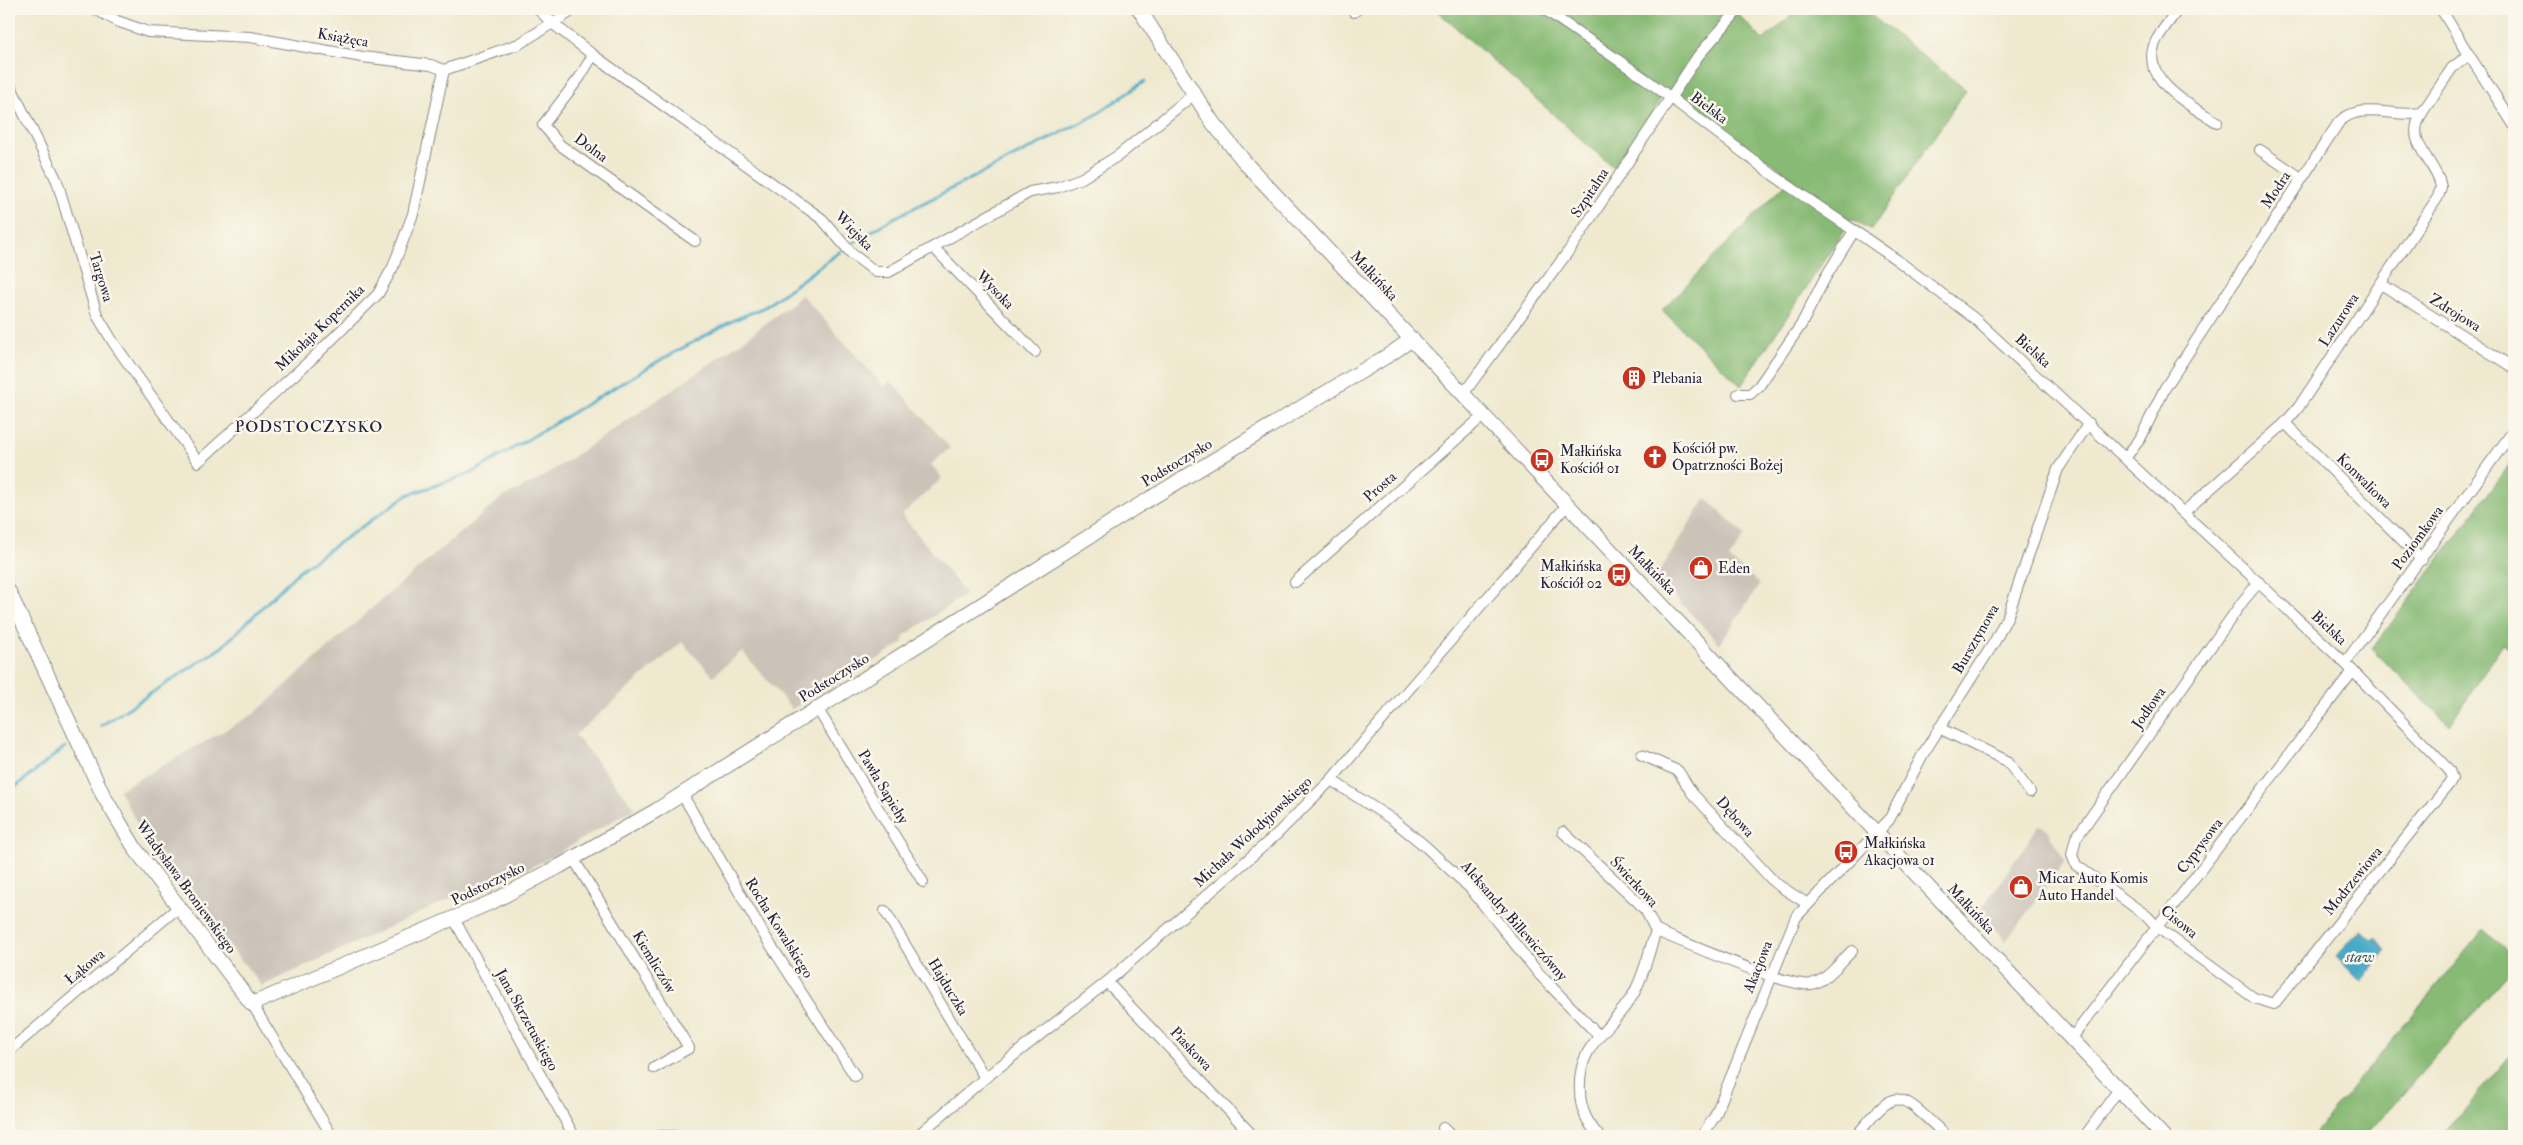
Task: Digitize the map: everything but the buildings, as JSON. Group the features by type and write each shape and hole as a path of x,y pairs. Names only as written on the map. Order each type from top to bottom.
{"street":[{"name":"Książęca","path":"95,9 117,21 148,32 250,37 362,58 430,65 444,70"},
{"name":"Wiejska","path":"538,9 552,23 593,55 822,219 852,254 876,272 889,272 1030,192 1058,187 1082,178 1119,155 1194,94"},
{"path":"444,70 519,44 575,9"},
{"name":"Małkińska","path":"1139,9 1213,122 1248,166 2163,1136"},
{"name":"Bielska","path":"1544,9 1670,97 1773,175 1968,313 2126,457 2349,667 2447,767 2452,776"},
{"name":"Szpitalna","path":"1464,393 1573,245 1698,56 1740,9"},
{"path":"2178,9 2156,42 2154,61 2163,83 2179,99 2217,122"},
{"path":"2441,9 2468,55 2514,125"},
{"name":"Dolna","path":"593,55 580,77 543,125 560,145 695,241"},
{"path":"2422,113 2452,68 2468,55"},
{"name":"Mikołaja Kopernika","path":"198,462 314,357 378,294 393,267 413,214 444,70"},
{"name":"Targowa","path":"9,83 57,180 95,311 113,342 198,462"},
{"name":"Modra","path":"2126,457 2140,439 2165,388 2332,131 2346,115 2360,111 2422,113"},
{"name":"Lazurowa","path":"2184,512 2285,423 2314,385 2440,192 2436,172 2415,136 2415,126 2422,113"},
{"path":"2260,150 2301,178"},
{"path":"1738,394 1750,394 1759,386 1801,325 1828,271 1854,231"},
{"name":"Wysoka","path":"934,248 1035,352"},
{"name":"Zdrojowa","path":"2381,284 2514,368"},
{"name":"Podstoczysko","path":"252,1004 454,919 519,888 573,858 682,794 1131,510 1392,353 1412,339"},
{"name":"Prosta","path":"1295,582 1484,416"},
{"name":"Bursztynowa","path":"1877,832 1889,820 1923,754 1995,641 2008,615 2058,469 2089,423"},
{"name":"Konwaliowa","path":"2285,423 2422,560"},
{"name":"Poziomkowa","path":"2349,667 2514,430"},
{"name":"Michała Wołodyjowskiego","path":"917,1136 985,1078 1107,982 1276,835 1331,780 1567,505"},
{"name":"Jodłowa","path":"2072,855 2076,838 2243,601 2259,582"},
{"name":"Władysława Broniewskiego","path":"9,592 103,796 136,850 252,1004 332,1136"},
{"name":"Cyprysowa","path":"2071,1039 2157,927 2349,667"},
{"name":"Pawła Sapiehy","path":"817,708 923,882"},
{"path":"1939,728 2007,761 2030,792"},
{"name":"Dębowa","path":"1642,755 1678,771 1692,793 1775,883 1806,903"},
{"name":"Modrzewiowa","path":"2274,1004 2449,784 2452,776"},
{"name":"Aleksandry Billewiczówny","path":"1331,780 1362,799 1420,841 1470,888 1540,974 1598,1035"},
{"name":"Rocha Kowalskiego","path":"682,794 764,933 855,1076"},
{"name":"Świerkowa","path":"1563,832 1637,901 1646,911 1656,931 1771,976 1796,983 1812,984 1824,978 1852,951"},
{"name":"Akacjowa","path":"1702,1136 1715,1116 1793,921 1806,903 1877,832"},
{"name":"Cisowa","path":"2072,855 2076,865 2147,916 2157,927 2254,998 2274,1004"},
{"name":"Kiemliczów","path":"573,858 689,1048 654,1068"},
{"name":"Łąkowa","path":"9,1051 180,906"},
{"name":"Hajduczka","path":"885,911 985,1078"},
{"name":"Jana Skrzetuskiego","path":"454,919 574,1136"},
{"path":"1599,1136 1582,1108 1579,1085 1583,1059 1598,1035 1633,994 1656,931"},
{"name":"Piaskowa","path":"1107,982 1253,1136"},
{"path":"2086,1136 2119,1089"},
{"path":"1856,1136 1881,1106 1891,1099 1904,1100 1913,1105 1942,1132"},
{"path":"1443,1128 1451,1136"},
{"path":"659,1136 673,1136"}],"shaded area":[{"path":"802,295 884,387 891,381 950,448 931,464 942,478 902,515 966,594 904,636 903,643 824,693 821,691 792,709 742,651 713,676 682,642 575,735 635,808 551,857 470,898 465,892 262,986 151,849 119,790 254,714 379,602 500,499 538,480 631,418 747,338"},
{"name":"Eden","path":"1706,498 1745,535 1729,559 1760,584 1720,644 1656,577"},
{"name":"Micar Auto Komis Auto Handel","path":"2039,825 2046,828 2065,861 2006,941 1979,913"}],"green space":[{"path":"1435,9 1733,9 1763,40 1799,9 1863,9 1966,90 1871,230 1852,219 1741,386 1662,310 1792,177 1666,90 1618,172"},
{"path":"2514,459 2514,651 2503,643 2449,725 2372,649"},
{"path":"2484,929 2514,957 2514,967 2366,1136 2312,1136"},
{"path":"2514,1051 2514,1130 2509,1136 2442,1136"}],"water":[{"name":"staw","path":"2361,930 2372,940 2375,937 2386,951 2361,982 2336,957"}],"waterway":[{"path":"853,243 890,220 1094,116 1145,81"},
{"path":"101,726 222,647 300,570 407,495 472,473 657,362 734,320 765,307 841,251"},
{"path":"9,792 65,747"}],"railway":[{"path":"2511,9 2514,14"}],"place":[{"name":"Plebania","path":"1634,378"},
{"name":"Kościół pw. Opatrzności Bożej","path":"1655,457"},
{"name":"Małkińska Kościół 01","path":"1542,460"},
{"name":"Eden","path":"1701,568"},
{"name":"Małkińska Kościół 02","path":"1619,575"},
{"name":"Małkińska Akacjowa 01","path":"1846,852"},
{"name":"Micar Auto Komis Auto Handel","path":"2021,887"}],"district":[{"name":"PODSTOCZYSKO","path":"309,427"}]}
